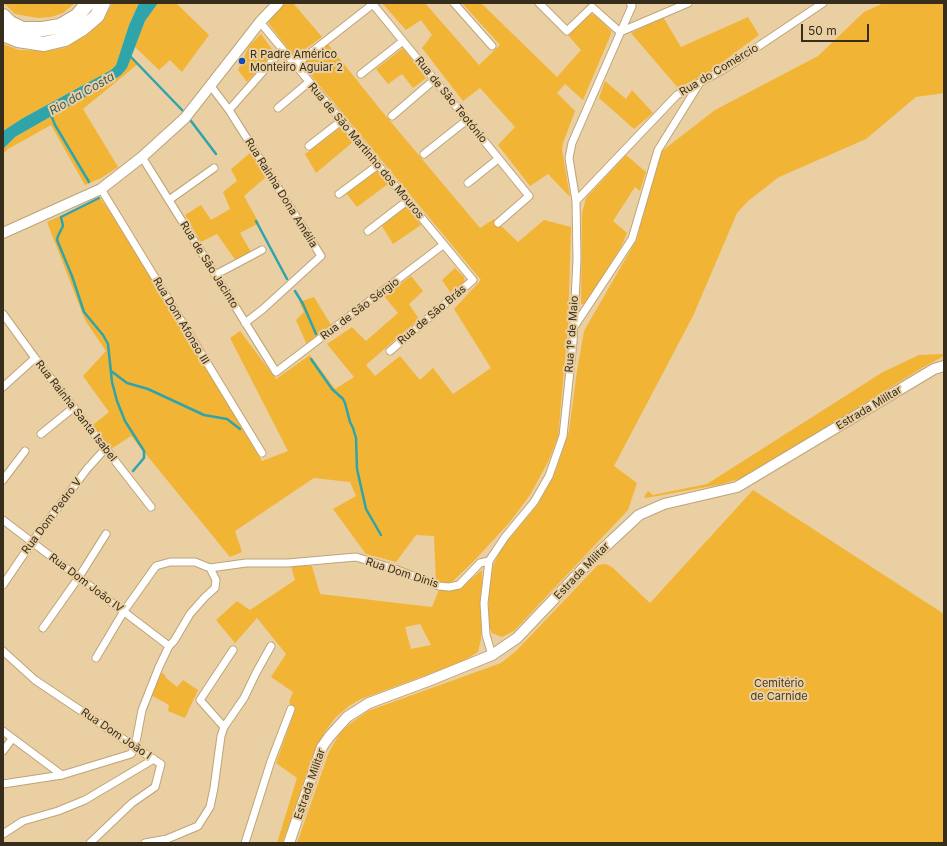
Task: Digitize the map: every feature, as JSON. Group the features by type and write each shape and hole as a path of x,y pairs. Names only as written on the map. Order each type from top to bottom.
{"highway":[{"path":"3,16 10,23 23,28 43,29 60,26 77,16 88,3"},
{"path":"3,34 18,40 44,44 64,39 88,24 96,16 103,3"}],"street":[{"path":"3,232 101,189 142,157 185,118 260,22 278,3"},
{"path":"454,3 492,46"},
{"path":"539,3 567,32 592,7 620,32 688,3"},
{"name":"Rua 1º de Maio","path":"492,655 486,635 484,603 489,561 505,537 534,502 549,476 562,436 574,327 577,259 576,200 570,158 572,143 632,6 630,3"},
{"name":"Rua do Comércio","path":"576,200 677,95 726,68 823,3"},
{"path":"295,65 373,4"},
{"name":"Rua de São Teotónio","path":"373,4 529,196 498,223"},
{"name":"Rua de São Martinho dos Mouros","path":"260,22 473,280"},
{"path":"361,74 403,41"},
{"path":"229,110 282,50"},
{"path":"392,116 434,80"},
{"path":"278,108 309,82"},
{"path":"574,327 632,238 658,150 699,83"},
{"name":"Rua Rainha Dona Amélia","path":"210,85 229,110 321,256 263,309 245,323"},
{"path":"424,154 467,120"},
{"path":"309,146 342,121"},
{"name":"Rua de São Jacinto","path":"142,157 276,372"},
{"path":"468,183 498,159"},
{"path":"339,194 378,165"},
{"path":"169,200 214,168"},
{"name":"Rua Dom Afonso III","path":"101,189 262,453"},
{"path":"368,231 407,201"},
{"name":"Rua de São Sérgio","path":"276,372 443,245"},
{"path":"215,275 262,250"},
{"name":"Rua de São Brás","path":"390,350 473,280"},
{"name":"Rua Rainha Santa Isabel","path":"3,314 73,408 151,507"},
{"path":"3,387 35,358"},
{"name":"Estrada Militar","path":"289,843 322,747 329,736 347,717 369,703 492,655 518,638 594,557 638,515 664,504 738,487 934,369 944,366"},
{"path":"41,434 73,408"},
{"name":"Rua Dom Pedro V","path":"3,585 32,542 105,449"},
{"path":"3,480 25,451"},
{"name":"Rua Dom João IV","path":"3,520 169,646"},
{"path":"43,628 79,577 106,534"},
{"name":"Rua Dom Dinis","path":"210,568 246,563 288,563 356,558 394,569 439,586 449,587 459,585 480,563 489,561"},
{"path":"3,784 62,775 131,754 135,747 142,710 169,646 174,642 190,614 215,588 216,580 210,568 195,562 170,562 156,566 124,611 96,658"},
{"path":"145,843 167,839 198,826 210,808 221,736 224,727 244,698 271,646"},
{"path":"224,727 200,700 233,650"},
{"name":"Rua Dom João I","path":"3,651 35,680 161,764 155,788 132,803 90,843"},
{"path":"245,843 291,709"},
{"path":"3,731 62,775"},
{"path":"3,751 12,739"},
{"path":"3,834 23,821 58,811 85,800 154,760"}],"green space":[{"path":"4,3 75,3 63,13 51,17 38,18 15,14"},
{"path":"112,3 139,3 129,25 116,65 111,70 23,118 3,131 3,44 19,50 47,51 64,48 89,33 110,8"},
{"path":"158,3 176,3 209,35 182,72 170,60 159,70 135,47 145,21"},
{"path":"285,3 293,3 322,37 297,55 292,54 269,24 268,20"},
{"path":"382,3 425,3 479,65 500,45 462,3 481,3 557,77 581,50 567,34 589,14 595,15 611,31 583,100 565,84 557,93 575,111 563,143 562,150 570,197 548,174 530,186 498,145 515,127 480,88 463,101 422,48 432,35 421,20 406,30"},
{"path":"884,3 944,3 944,93 916,97 866,139 779,177 748,201 737,213 693,316 614,466 637,483 628,510 514,631 502,637 492,633 488,624 489,593 493,566 500,551 508,540 539,503 556,470 569,431 584,331 637,239 653,177 662,151 715,110 818,56 864,12"},
{"path":"663,17 681,47 748,17 759,35 709,72 678,88 631,33"},
{"path":"261,34 274,52 247,82 238,70 249,46"},
{"path":"327,43 380,109 480,228 494,219 518,242 544,220 571,227 568,326 558,437 548,462 530,495 509,523 451,583 436,582 434,536 416,535 396,562 366,554 333,509 356,496 350,482 314,478 235,531 242,552 230,557 131,436 111,449 93,425 109,412 83,376 106,351 85,320 47,222 100,198 123,229 262,461 288,451 230,338 240,331 276,379 310,355 335,389 354,377 327,344 352,327 366,341 398,313 384,296 411,276 423,291 409,304 419,319 366,365 375,376 400,356 420,380 433,368 453,394 491,368 454,309 481,280 304,67 304,63"},
{"path":"403,48 426,78 413,88 402,74 388,84 376,69"},
{"path":"131,56 139,63 83,109 118,167 101,178 85,185 51,125 8,149 3,154 3,149 15,137 121,75 127,68"},
{"path":"605,81 626,99 632,90 653,113 634,129 599,98"},
{"path":"341,127 353,142 316,173 305,154"},
{"path":"250,153 266,177 244,196 259,223 240,233 251,252 236,261 217,234 201,242 185,215 201,205 211,220 230,209 223,192 237,181 231,169"},
{"path":"626,155 646,172 640,191 635,187 613,221 627,233 622,245 586,305 581,304 582,213 586,198"},
{"path":"376,169 388,184 357,207 346,193"},
{"path":"404,208 408,208 421,225 393,244 382,226"},
{"path":"455,268 464,277 465,282 450,292 442,280"},
{"path":"314,297 331,325 307,345 296,320 304,312 299,302"},
{"path":"944,354 944,356 745,477 723,484 646,498 644,497 648,491 653,495 707,484 883,372 919,355"},
{"name":"Cemitério de Carnide","path":"753,490 944,614 944,843 297,843 329,752 340,733 350,724 368,711 501,663 516,651 598,565 606,564 612,567 650,603"},
{"path":"291,566 312,566 320,594 432,607 439,590 447,590 463,586 482,570 481,639 478,652 462,662 361,699 349,706 336,717 324,733 282,843 277,843 297,778 276,763 294,713 289,702 293,692 271,677 286,654 257,618 235,643 216,620 237,601 250,610 295,580","holes":["420,624 431,645 411,649 405,627"]},
{"path":"161,672 177,687 183,680 198,690 185,718 168,711 169,705 151,695"}],"water":[{"name":"Rio da Costa","path":"139,3 158,3 145,21 127,68 121,75 15,137 3,149 3,131 23,118 111,70 116,65 129,25"}],"waterway":[{"path":"130,56 183,111"},
{"name":"Rio da Costa","path":"51,115 55,125 89,182"},
{"path":"191,121 216,154"},
{"path":"99,198 61,217 63,226 57,240 72,276 84,312 103,335 108,344 112,382 117,401 125,421 144,451 144,458 133,471"},
{"path":"256,221 287,279"},
{"path":"295,291 303,304 316,334"},
{"path":"311,359 332,389 343,399 345,403 356,438 357,469 366,509 381,535"},
{"path":"111,371 127,383 148,389 204,415 227,419 240,429"}],"place":[{"name":"R Padre Américo Monteiro Aguiar 2","path":"242,61"}]}
